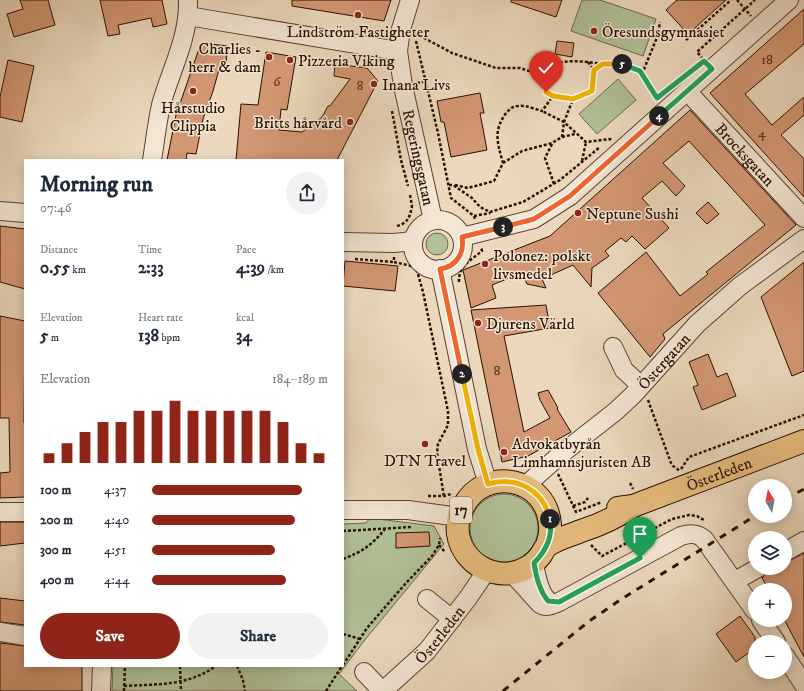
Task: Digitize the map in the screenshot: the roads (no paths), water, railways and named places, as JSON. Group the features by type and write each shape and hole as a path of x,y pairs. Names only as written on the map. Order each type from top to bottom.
{"main road":[{"name":"Österleden","path":"549,517 558,520 577,520 613,509 635,495 804,441"},
{"name":"17","path":"507,481 526,486 541,499 549,517 550,530 547,546 541,556 534,563 524,569 512,573 495,573 473,562 463,549 458,533 459,517 469,497 488,484 507,481"},
{"name":"Österleden","path":"547,546 612,519 635,495"}],"street":[{"name":"Regeringsgatan","path":"410,0 401,29 398,51 402,86 433,220"},
{"path":"462,237 534,219 570,196 789,0"},
{"path":"152,159 161,105 184,34 188,8 398,51"},
{"name":"Brocksgatan","path":"687,91 804,218"},
{"path":"0,211 24,214"},
{"path":"433,220 442,220 450,223 457,229 462,237 462,252 450,267 440,269 427,267 420,262 415,254 413,241 415,234 426,223 433,220"},
{"name":"Östergatan","path":"526,486 550,464 616,411 640,388 697,324 740,286 804,239"},
{"path":"344,242 394,243 413,241"},
{"path":"440,269 478,449 488,484"},
{"path":"613,347 624,370 640,388"},
{"path":"344,510 408,510 459,517"},
{"path":"0,512 24,512"},
{"path":"512,573 540,604 548,606 559,602 681,536 696,534 704,539 748,600"},
{"path":"792,548 804,541"},
{"path":"534,563 536,577 544,596 548,601 559,602"},
{"name":"Österleden","path":"383,691 427,652 468,598 487,570"},
{"path":"735,581 748,574"},
{"path":"427,599 452,619"},
{"path":"0,632 24,636"},
{"path":"101,691 102,667"},
{"path":"792,667 804,685"},
{"path":"364,672 383,691"}],"railway":[{"path":"792,495 804,489"},
{"path":"503,691 588,622 620,600 748,520"}],"place":[{"name":"Lindström Fastigheter","path":"358,15"},
{"name":"Öresundsgymnasiet","path":"594,31"},
{"name":"Charlies - herr & dam","path":"269,57"},
{"name":"Pizzeria Viking","path":"290,60"},
{"name":"Inana Livs","path":"374,84"},
{"name":"Hårstudio Clippia","path":"193,91"},
{"name":"Britts hårvård","path":"350,122"},
{"name":"Neptune Sushi","path":"578,213"},
{"name":"Polonez: polskt livsmedel","path":"485,264"},
{"name":"Djurens Värld","path":"478,323"},
{"name":"DTN Travel","path":"425,444"},
{"name":"Advokatbyrån Limhamnsjuristen AB","path":"504,452"}]}
